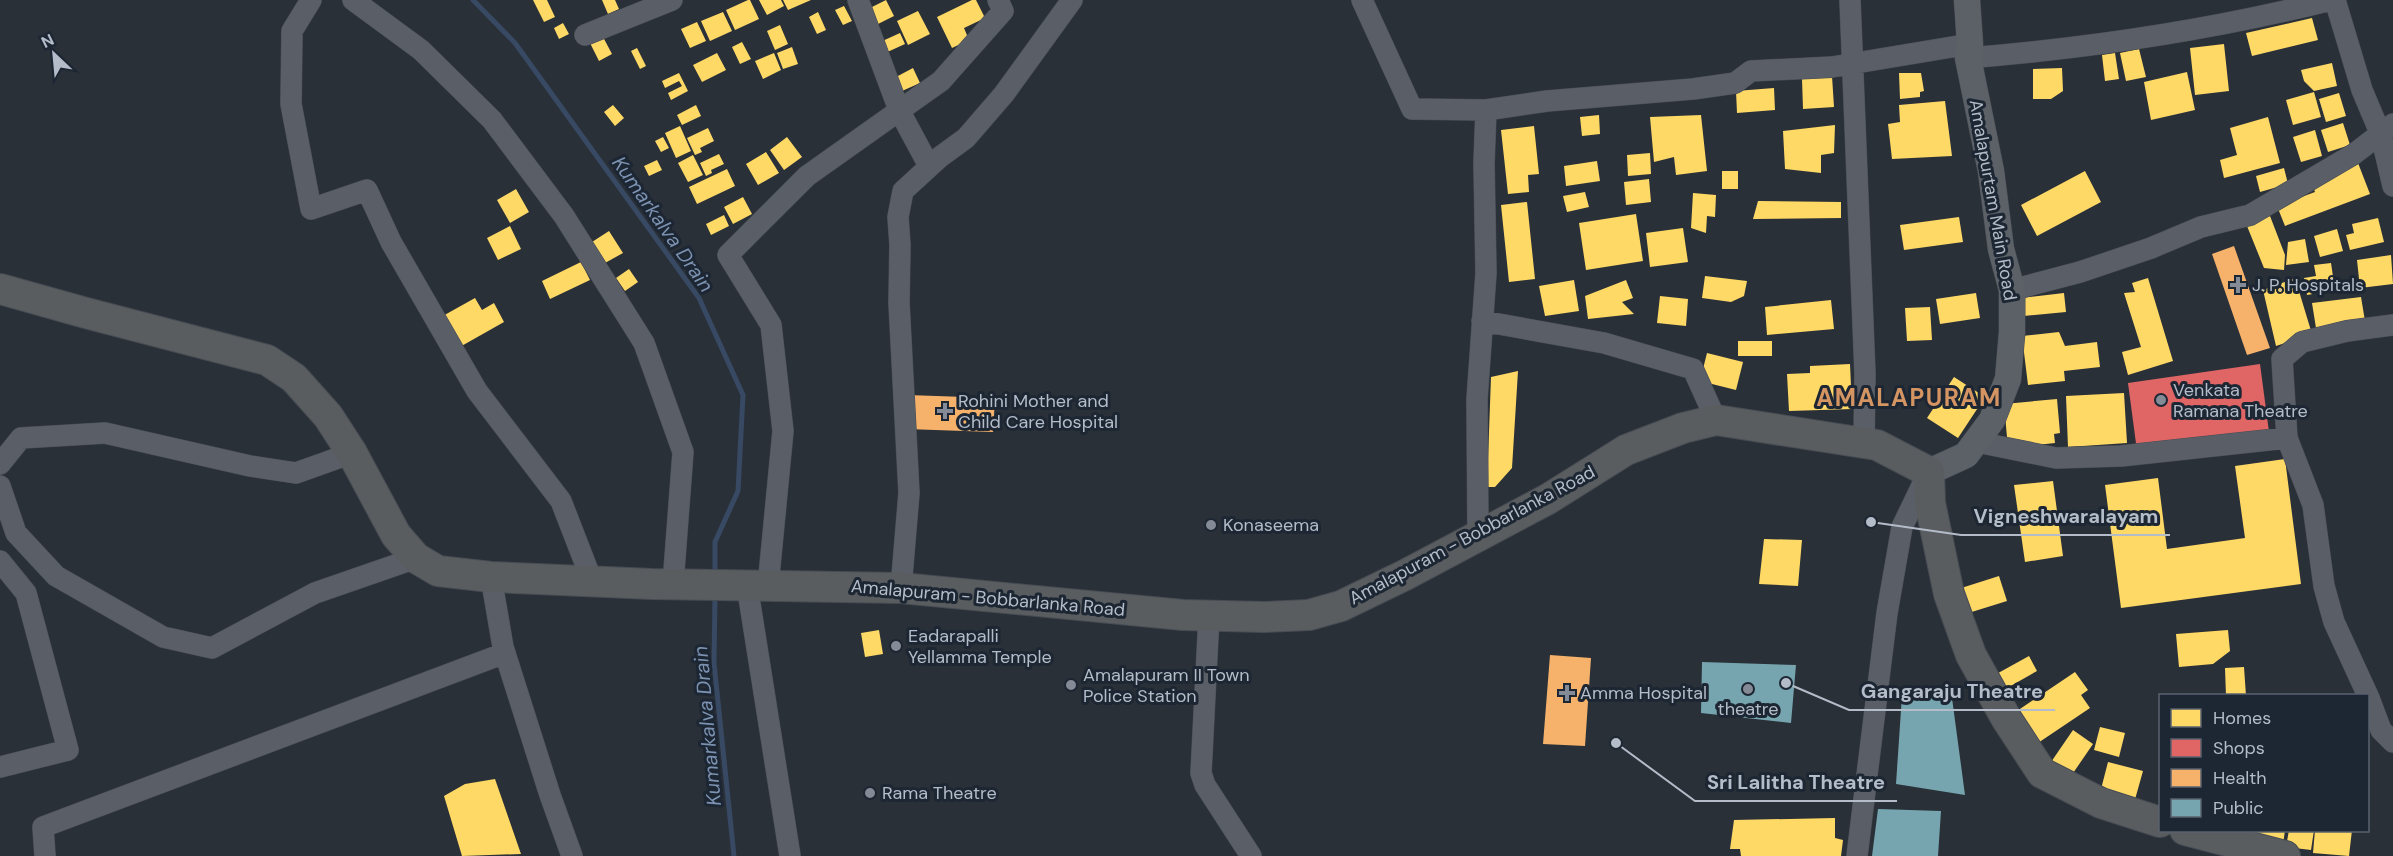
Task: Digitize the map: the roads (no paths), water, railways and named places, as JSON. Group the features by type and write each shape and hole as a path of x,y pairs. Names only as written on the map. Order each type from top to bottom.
{"highway":[{"name":"Amalapuram - Bobbarlanka Road","path":"0,289 267,360 294,378 328,416 352,453 396,535 416,558 438,571 491,577 673,584 901,588 1209,616 1309,615 1341,606 1478,537 1548,499 1626,450 1683,428 1716,420 1878,445 1929,472"},
{"path":"1929,472 1930,503 1948,594 1971,655 2006,718 2042,773 2101,802 2159,822"},
{"path":"2189,832 2285,856"}],"main road":[{"name":"Amalapurtam Main Road","path":"1929,472 1966,455 1992,420 2008,379 2012,332 2012,290 2001,249 1991,171 1969,51 1967,0"}],"street":[{"path":"311,0 292,31 291,104 311,209 367,190 391,242 477,391 561,501 592,581"},
{"path":"353,0 421,50 492,120 564,216 644,343 682,452 673,584"},
{"path":"585,35 672,0"},
{"path":"858,0 899,110 929,166"},
{"path":"790,856 736,585 783,430 771,325 728,255 807,176 941,81 1003,11 998,0"},
{"path":"901,588 909,493 899,303 898,217 903,191 929,166 966,138 1004,94 1072,0"},
{"path":"1362,0 1412,109 1486,110 1547,101 1625,96 1735,83 1750,71 1796,70 1969,51 2032,53 2212,27 2333,0 2362,90 2387,130 2393,186"},
{"path":"1850,0 1866,374 1863,443"},
{"path":"1478,537 1477,399 1486,273 1484,163 1486,110"},
{"path":"2012,290 2080,272 2151,248 2201,227 2250,215 2354,154 2387,130"},
{"path":"1482,321 1604,343 1693,369 1716,420"},
{"path":"2367,694 2334,622 2324,586 2313,505 2287,438 2282,359 2302,342 2347,331 2393,325"},
{"path":"2,460 21,438 105,433 250,466 296,472 352,453"},
{"path":"1977,442 2056,458 2121,456 2287,438"},
{"path":"1857,856 1887,613 1902,527 1929,472"},
{"path":"0,486 16,533 56,576 163,637 212,648 315,593 416,558"},
{"path":"0,561 26,593 68,750 0,767"},
{"path":"491,577 505,653 572,856"},
{"path":"1209,616 1201,773 1205,785 1251,856"},
{"path":"45,856 43,827 505,653"},
{"path":"2369,698 2381,730 2393,742"}],"waterway":[{"name":"Kumarkalva Drain","path":"473,0 515,43 699,298 743,395 738,491 715,542 715,576"},
{"name":"Kumarkalva Drain","path":"715,595 714,663 734,856"}],"place":[{"name":"J. P. Hospitals","path":"2238,285"},
{"name":"Venkata Ramana Theatre","path":"2161,400"},
{"name":"Rohini Mother and Child Care Hospital","path":"945,411"},
{"name":"Vigneshwaralayam","path":"1871,522"},
{"name":"Konaseema","path":"1211,525"},
{"name":"Eadarapalli Yellamma Temple","path":"896,646"},
{"name":"Gangaraju Theatre","path":"1786,683"},
{"name":"Amalapuram II Town Police Station","path":"1071,685"},
{"name":"theatre","path":"1748,689"},
{"name":"Amma Hospital","path":"1567,693"},
{"name":"Sri Lalitha Theatre","path":"1616,743"},
{"name":"Rama Theatre","path":"870,793"}],"district":[{"name":"AMALAPURAM","path":"1909,397"}]}
